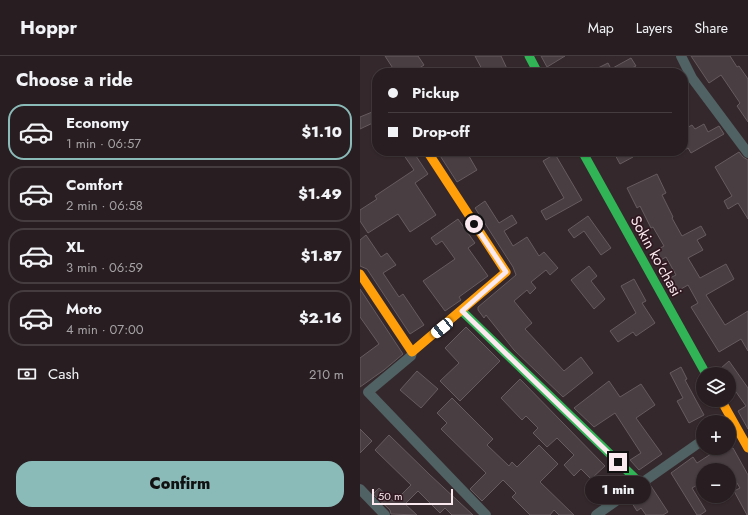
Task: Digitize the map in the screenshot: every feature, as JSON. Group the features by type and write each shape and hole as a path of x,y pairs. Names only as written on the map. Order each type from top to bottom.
{"street":[{"path":"528,56 535,68"},
{"path":"681,56 687,68"},
{"path":"688,70 692,78 748,153"},
{"path":"430,156 506,272 412,352 411,356 368,392 486,515"},
{"name":"Sokin ko'chasi","path":"585,156 702,367"},
{"path":"360,274 412,352"},
{"path":"462,311 641,484"},
{"path":"736,430 748,448"},
{"path":"596,515 696,445"},
{"path":"360,489 385,515"}],"building":[{"path":"385,56 418,56 424,65 420,68 393,68"},
{"path":"475,56 501,56 507,68 481,68"},
{"path":"541,56 565,56 547,67"},
{"path":"691,56 730,56 737,67 739,66 748,79 748,122 737,106 740,103 721,75 709,83"},
{"path":"631,58 636,66 632,68 613,68"},
{"path":"608,63 610,68 598,68"},
{"path":"372,112 372,123 360,129 360,117"},
{"path":"704,124 708,132 719,126 724,134 691,153 688,148 688,127 692,125 695,129"},
{"path":"739,152 748,160 748,219 738,203 728,209 724,201 732,196 715,167"},
{"path":"404,156 416,156 428,174 415,183 436,215 410,232 398,214 368,233 360,221 360,210 377,199 375,196 414,170"},
{"path":"440,156 469,156 477,170 457,182"},
{"path":"552,156 556,156 582,200 546,220 541,211 564,198 543,161"},
{"path":"616,156 633,157 620,164"},
{"path":"657,174 666,193 662,195 682,236 701,226 706,235 697,240 703,250 688,258 700,278 726,264 734,279 706,295 725,325 748,311 748,351 741,339 719,352 691,307 698,303 688,285 674,293 666,280 676,275 666,257 659,261 653,252 664,246 653,227 651,228 640,206 637,208 627,188"},
{"path":"485,201 499,223 512,215 517,223 504,231 513,246 527,237 539,256 544,252 558,268 550,275 546,270 531,282 536,288 530,294 527,290 514,301 532,323 525,329 564,371 581,357 593,373 563,397 514,350 486,315 484,318 478,310 478,307 516,275 513,267 475,208"},
{"path":"588,216 611,248 601,255 584,231 574,238 568,230"},
{"path":"458,219 475,243 468,248 488,276 459,297 461,300 445,311 423,281 455,259 442,241 436,245 431,238"},
{"path":"366,235 381,257 387,253 396,265 383,273 399,297 403,294 424,325 410,334 367,269 360,266 360,240"},
{"path":"589,266 597,276 591,281 605,299 594,309 571,280"},
{"path":"634,279 646,301 642,303 655,323 636,336 633,332 618,342 610,331 636,313 621,286"},
{"path":"360,289 403,354 360,387 360,358 379,344 360,317"},
{"path":"466,327 500,361 460,401 440,381 459,363 445,348"},
{"path":"729,361 733,367 722,367"},
{"path":"681,367 687,379 685,380 696,400 696,407 700,407 704,415 696,415 696,419 689,423 677,401 683,398 670,373"},
{"path":"417,371 438,389 421,408 400,390"},
{"path":"736,371 748,388 748,429 738,411 746,406 736,392"},
{"path":"520,379 605,466 591,479 581,469 574,476 564,465 574,455 557,438 547,447 533,433 538,428 526,416 522,420 501,398"},
{"path":"609,381 620,397 641,384 655,405 636,418 662,454 639,470 630,460 641,453 615,413 594,427 574,408"},
{"path":"452,398 493,439 487,445 509,466 512,462 517,467 539,445 558,464 540,482 574,515 559,515 554,510 550,515 530,515 512,497 516,493 503,480 482,501 470,489 486,473 441,429 447,423 437,413"},
{"path":"360,429 372,441 360,453"},
{"path":"389,435 473,515 452,515 445,508 440,513 418,491 405,504 417,515 391,514 390,510 373,494 379,488 394,502 411,485 375,450"},
{"path":"736,453 748,475 748,515 736,495 736,490 740,488 736,481 736,463 697,463 709,455 736,455"},
{"path":"693,457 697,463 696,486 692,488 696,495 696,503 701,503 706,511 700,515 697,515 671,473"},
{"path":"651,486 668,512 663,515 646,515 641,508 637,511 630,500"}],"traffic: fast":[{"path":"529,56 535,68"},
{"path":"585,156 702,367"},
{"path":"462,311 641,484"}],"traffic: slow":[{"path":"360,274 412,352 506,272 430,156"},
{"path":"725,407 748,448"}],"route":[{"path":"474,224 506,272 462,311 618,462"}]}
